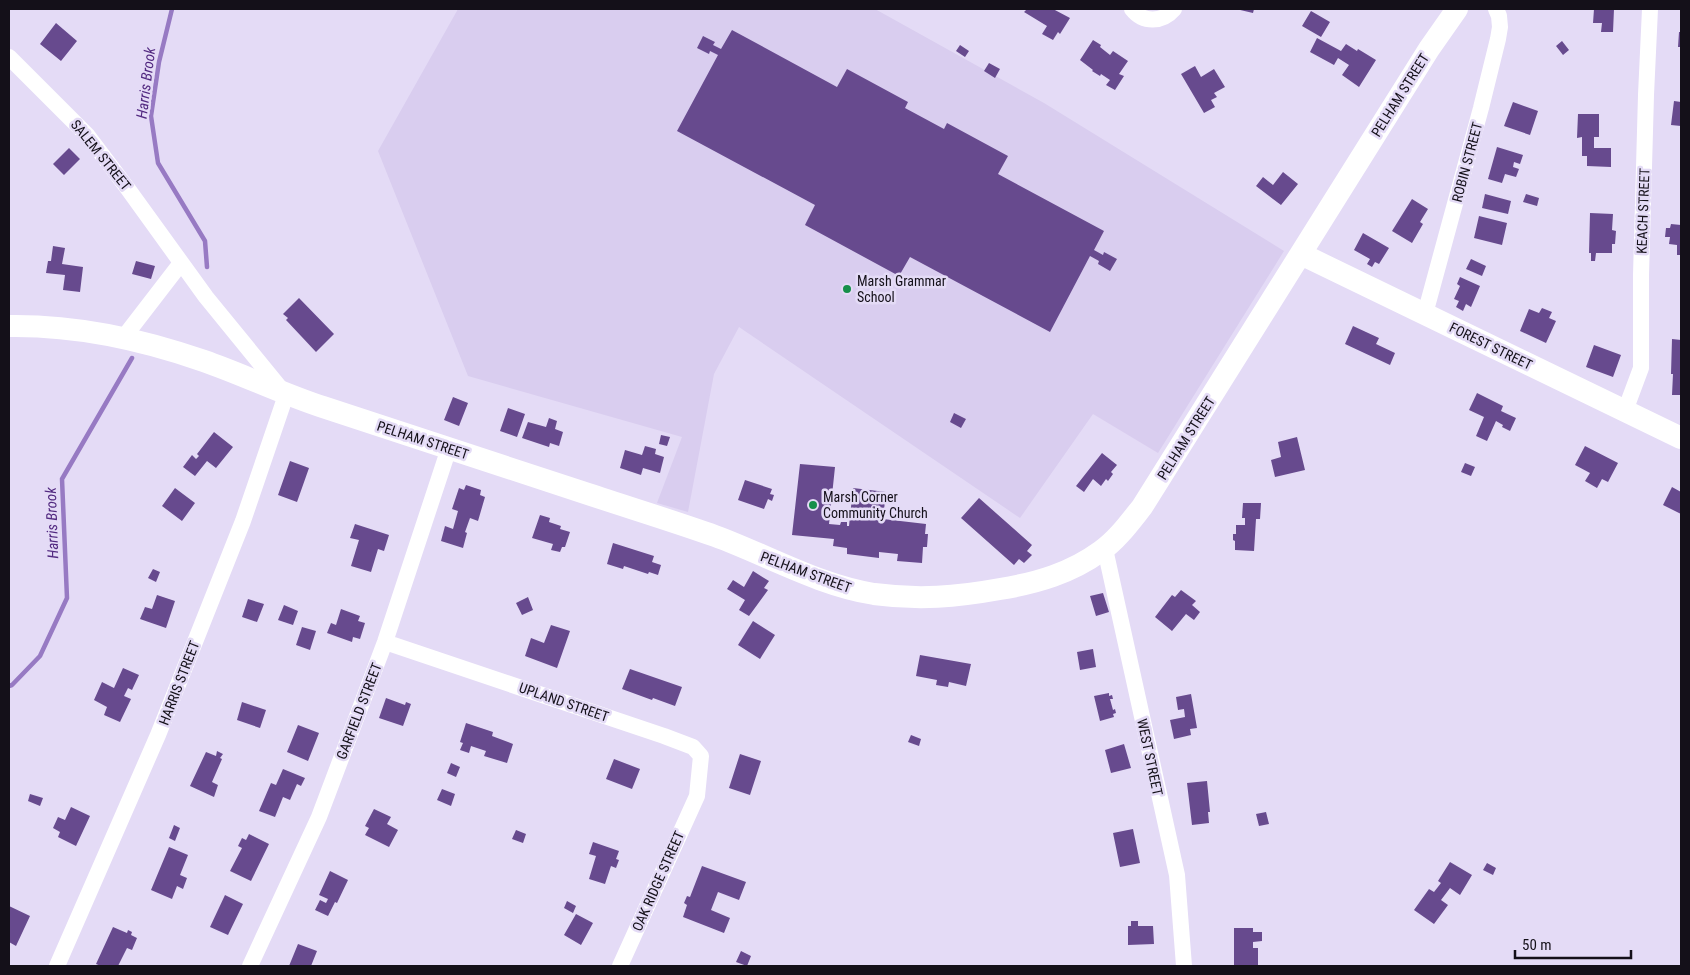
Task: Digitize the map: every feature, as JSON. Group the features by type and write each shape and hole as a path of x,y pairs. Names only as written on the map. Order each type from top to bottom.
{"street":[{"path":"1132,9 1140,17 1150,20 1165,17 1174,9"},
{"name":"PELHAM STREET","path":"9,326 65,327 124,337 205,361 286,395 716,536 833,584 874,594 935,598 965,596 1026,584 1055,576 1081,565 1104,549 1124,530 1156,485 1429,49 1456,9"},
{"name":"ROBIN STREET","path":"1425,314 1498,39 1500,27 1496,9"},
{"name":"KEACH STREET","path":"1625,411 1641,368 1641,275 1650,9"},
{"name":"SALEM STREET","path":"9,56 88,136 206,297 286,395"},
{"name":"FOREST STREET","path":"1301,254 1681,438"},
{"path":"124,337 181,263"},
{"name":"HARRIS STREET","path":"56,966 158,735 243,521 286,395"},
{"name":"GARFIELD STREET","path":"250,966 319,817 385,642 449,448"},
{"name":"WEST STREET","path":"1104,549 1177,875 1184,966"},
{"name":"UPLAND STREET","path":"385,642 693,747 700,756 697,796"},
{"name":"OAK RIDGE STREET","path":"620,966 697,796"}],"shaded area":[{"name":"Marsh Grammar School","path":"458,9 875,9 1044,103 1284,251 1158,453 1093,414 1020,518 739,327 714,374 688,512 657,503 682,437 468,376 378,151"}],"building":[{"path":"1027,9 1053,9 1070,18 1060,34 1058,32 1053,40 1042,34 1047,26 1024,12"},
{"path":"1236,9 1254,9 1253,13"},
{"path":"1594,9 1614,9 1613,32 1601,32 1602,23 1593,23"},
{"path":"1311,11 1330,22 1321,37 1302,26"},
{"path":"56,23 77,41 61,61 40,44"},
{"path":"732,30 837,87 847,69 908,102 905,108 944,129 947,123 1008,156 998,174 1104,231 1094,250 1103,255 1104,252 1117,259 1110,271 1098,264 1099,261 1090,256 1050,332 910,257 899,276 805,225 815,205 677,131 718,55 710,51 709,54 697,48 703,36 715,42 713,45 721,49"},
{"path":"1679,32 1681,32 1681,47 1678,47"},
{"path":"1317,38 1341,51 1346,44 1376,60 1359,87 1342,75 1349,65 1338,58 1334,65 1310,52"},
{"path":"1093,40 1101,45 1100,47 1110,55 1113,51 1128,61 1119,74 1124,76 1115,90 1106,85 1110,80 1092,71 1080,60"},
{"path":"1562,41 1569,50 1563,55 1556,46"},
{"path":"960,45 969,51 965,57 956,51"},
{"path":"989,63 1000,69 995,78 984,71"},
{"path":"1195,66 1201,77 1214,69 1225,87 1214,93 1217,97 1211,100 1215,107 1204,113 1181,74"},
{"path":"1674,101 1681,102 1681,126 1671,125"},
{"path":"1513,102 1538,111 1530,135 1504,126"},
{"path":"1578,114 1599,114 1599,137 1594,137 1594,148 1611,148 1611,167 1587,166 1587,156 1582,156 1582,137 1577,138"},
{"path":"1497,147 1523,155 1520,164 1514,162 1513,167 1519,169 1516,177 1505,174 1502,183 1488,179"},
{"path":"69,148 80,159 64,175 53,164"},
{"path":"1283,172 1298,184 1281,205 1256,186 1263,177 1273,185"},
{"path":"1485,194 1511,201 1508,214 1482,208"},
{"path":"1526,194 1539,198 1537,206 1523,202"},
{"path":"1412,199 1428,209 1420,222 1423,224 1412,243 1392,231"},
{"path":"1590,213 1613,214 1612,230 1616,231 1615,244 1612,244 1612,253 1596,253 1595,261 1591,261 1591,253 1589,253"},
{"path":"1479,216 1507,223 1502,245 1474,238"},
{"path":"1671,224 1681,225 1681,255 1677,255 1677,245 1669,244 1670,237 1665,237 1666,228 1670,228"},
{"path":"1363,233 1389,248 1379,264 1375,262 1372,267 1367,264 1370,259 1354,250"},
{"path":"53,246 65,248 62,264 83,267 80,292 63,290 65,275 46,273 48,261 51,261"},
{"path":"1471,259 1486,266 1482,276 1466,269"},
{"path":"136,261 155,266 151,279 132,274"},
{"path":"1460,277 1480,286 1471,307 1466,304 1463,311 1456,307 1459,301 1454,299 1460,286 1457,284"},
{"path":"299,298 334,334 316,352 286,320 288,318 283,314"},
{"path":"1542,308 1552,312 1549,318 1556,321 1546,343 1520,331 1529,309 1539,313"},
{"path":"1353,326 1379,338 1376,344 1395,353 1390,365 1345,344"},
{"path":"1672,339 1681,340 1681,395 1672,395"},
{"path":"1594,345 1621,355 1613,377 1586,367"},
{"path":"1477,393 1503,406 1501,411 1516,418 1510,431 1496,421 1487,441 1476,436 1484,417 1469,410"},
{"path":"453,397 468,403 459,426 444,420"},
{"path":"508,408 525,414 517,437 500,431"},
{"path":"954,413 966,419 961,428 950,422"},
{"path":"549,418 557,421 555,429 563,432 559,446 550,443 549,447 522,438 528,422 546,427"},
{"path":"214,432 233,447 216,468 207,461 195,476 183,467 192,455 196,459 199,456 197,454"},
{"path":"661,435 670,437 667,446 659,444"},
{"path":"1297,437 1305,470 1275,477 1271,460 1281,457 1278,442"},
{"path":"645,446 656,449 655,454 664,457 660,473 643,468 641,475 620,468 625,450 642,455"},
{"path":"1585,446 1618,463 1608,482 1602,479 1597,488 1585,481 1590,473 1575,465"},
{"path":"1102,453 1117,465 1111,472 1113,474 1101,486 1093,479 1084,492 1076,486"},
{"path":"290,461 309,468 297,502 278,495"},
{"path":"1465,463 1475,467 1471,476 1461,472"},
{"name":"Marsh Corner Community Church","path":"800,464 835,467 829,524 840,525 841,522 847,522 847,526 849,526 853,488 886,492 883,519 926,524 925,534 928,534 927,547 923,547 922,563 897,561 898,554 879,552 879,558 847,554 847,548 833,546 834,539 792,535"},
{"path":"745,480 772,489 770,494 774,495 772,501 768,499 764,509 738,500"},
{"path":"466,485 481,490 480,495 485,497 478,521 470,518 465,532 467,533 463,548 441,541 445,526 453,529 458,511 452,509 459,488 464,490"},
{"path":"1672,487 1681,492 1681,514 1663,505"},
{"path":"175,488 195,503 182,521 162,506"},
{"path":"979,498 1032,545 1027,551 1032,555 1024,563 1019,559 1014,565 961,518"},
{"path":"1243,503 1261,503 1260,519 1256,519 1254,551 1235,550 1233,534 1236,534 1236,525 1245,525 1245,518 1242,518"},
{"path":"540,515 550,518 549,522 561,526 560,529 570,532 565,547 562,547 560,552 551,550 553,544 532,538"},
{"path":"355,524 389,535 384,551 378,549 371,572 351,566 359,540 350,538"},
{"path":"613,543 654,556 652,562 661,565 658,575 649,572 648,574 624,566 623,569 607,564"},
{"path":"153,569 160,572 156,582 148,578"},
{"path":"753,571 769,581 764,588 768,590 749,616 739,610 745,600 727,589 733,580 744,587"},
{"path":"1181,590 1196,601 1192,605 1200,612 1194,620 1186,614 1172,631 1155,617 1172,595 1175,597"},
{"path":"1103,593 1109,612 1096,616 1090,596"},
{"path":"157,595 175,601 166,628 140,619 145,607 152,609"},
{"path":"528,597 533,610 522,615 516,603"},
{"path":"248,599 264,604 257,622 242,617"},
{"path":"284,605 298,611 293,625 278,620"},
{"path":"341,609 360,616 358,621 365,623 360,639 353,637 352,642 327,633 331,623 336,625"},
{"path":"753,621 775,635 760,659 738,645"},
{"path":"551,625 570,631 557,668 525,656 531,638 544,643"},
{"path":"302,627 316,631 310,650 296,645"},
{"path":"1093,649 1096,667 1080,670 1077,652"},
{"path":"920,655 971,664 966,686 949,682 948,687 936,685 937,680 916,676"},
{"path":"123,668 139,675 132,690 128,688 124,696 131,699 120,722 104,715 107,707 94,700 102,682 114,688"},
{"path":"630,669 682,687 675,706 622,689"},
{"path":"1109,693 1109,696 1112,695 1113,699 1110,699 1113,710 1115,709 1116,713 1113,714 1114,717 1100,721 1094,696"},
{"path":"1191,694 1197,728 1190,729 1191,735 1174,739 1170,720 1185,717 1184,709 1178,710 1176,697"},
{"path":"386,698 405,705 406,702 411,704 403,726 379,718"},
{"path":"242,702 266,710 260,728 237,720"},
{"path":"466,723 493,732 492,736 513,744 507,763 484,756 486,751 471,746 469,753 460,750 463,743 460,742"},
{"path":"298,725 319,733 308,761 287,752"},
{"path":"911,735 921,739 919,746 908,742"},
{"path":"1124,744 1131,768 1111,773 1105,750"},
{"path":"217,751 223,754 212,782 218,785 214,797 190,786 206,752 216,756"},
{"path":"740,754 761,761 750,795 729,788"},
{"path":"614,759 640,769 632,789 606,779"},
{"path":"451,763 460,767 456,777 447,773"},
{"path":"283,769 305,778 301,786 297,784 290,800 283,797 275,817 259,811 271,783 276,785"},
{"path":"1207,781 1210,812 1208,812 1209,823 1192,825 1187,783"},
{"path":"442,789 455,794 451,806 437,800"},
{"path":"30,794 43,798 40,806 28,801"},
{"path":"71,807 90,816 76,846 58,837 60,832 53,828 58,817 65,820"},
{"path":"374,809 391,817 387,824 398,830 389,847 365,835 369,828 365,826"},
{"path":"1266,812 1269,824 1259,826 1256,814"},
{"path":"174,825 180,828 175,841 169,838"},
{"path":"1133,829 1140,863 1120,867 1113,833"},
{"path":"516,830 526,834 523,843 512,839"},
{"path":"249,834 269,844 251,881 230,871 242,848 238,846 242,838 246,840"},
{"path":"593,842 619,851 616,859 619,860 616,868 611,866 605,884 589,879 596,856 589,854"},
{"path":"169,847 188,855 180,875 187,878 183,889 177,886 172,899 151,890"},
{"path":"1450,862 1472,875 1460,895 1450,888 1441,900 1448,905 1434,924 1414,910 1429,889 1434,892 1441,883 1438,881"},
{"path":"1487,863 1496,868 1493,875 1483,870"},
{"path":"702,866 746,882 739,900 718,892 711,910 730,918 724,933 683,917 687,905 684,903 687,896 690,897"},
{"path":"330,871 348,880 337,903 335,902 328,916 315,910 320,900 326,903 328,899 319,895"},
{"path":"225,895 243,904 228,935 210,927"},
{"path":"567,901 576,906 573,913 564,908"},
{"path":"9,906 30,916 16,946 9,942"},
{"path":"576,914 593,923 581,945 564,935"},
{"path":"1131,921 1138,921 1138,926 1153,926 1154,944 1128,945 1128,926 1131,926"},
{"path":"113,927 127,933 128,930 132,932 131,935 137,938 132,950 127,948 118,966 101,966 96,964"},
{"path":"1234,928 1253,928 1253,932 1262,932 1262,941 1253,942 1253,948 1258,948 1258,965 1234,965"},
{"path":"298,944 317,951 311,966 289,966"},
{"path":"741,951 751,956 747,966 736,962"}],"waterway":[{"name":"Harris Brook","path":"172,9 159,62 151,116 158,163 205,241 207,267"},
{"name":"Harris Brook","path":"9,686 40,656 67,598 62,479 132,358"}],"place":[{"name":"Marsh Grammar School","path":"847,289"},
{"name":"Marsh Corner Community Church","path":"813,505"}]}
